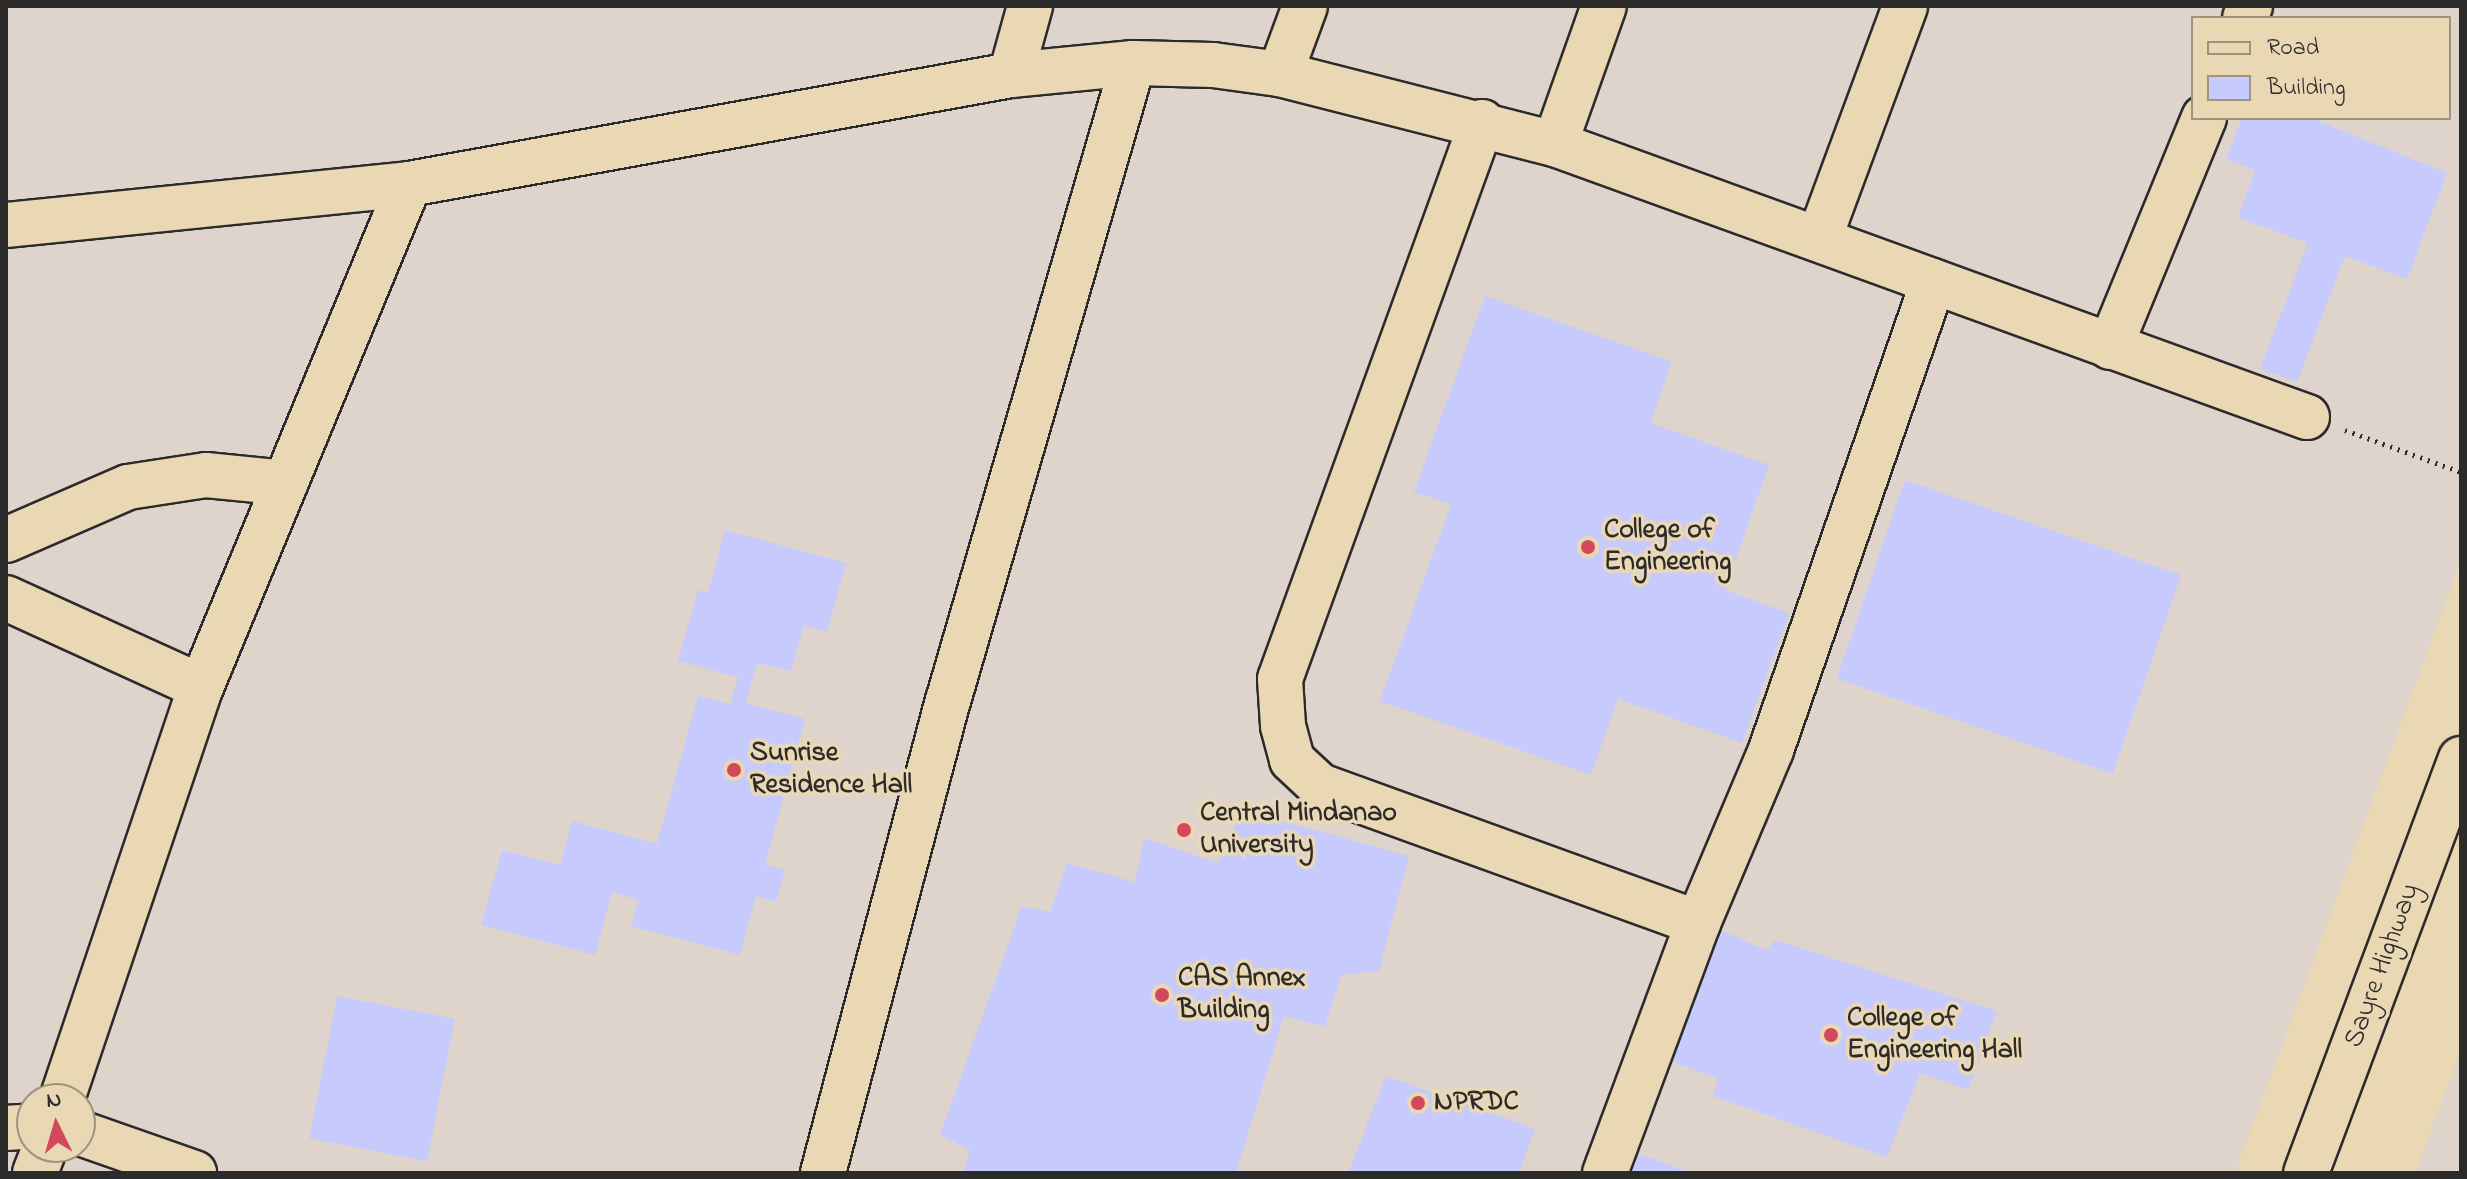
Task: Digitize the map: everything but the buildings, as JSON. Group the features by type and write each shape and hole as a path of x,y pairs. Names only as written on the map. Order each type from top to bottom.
{"main road":[{"path":"1011,75 1030,6"},
{"path":"1280,74 1305,6"},
{"path":"1555,144 1604,6"},
{"path":"1819,239 1905,6"},
{"path":"823,1173 948,701 1133,63"},
{"path":"6,225 409,184 1011,75 1133,63 1280,74 1482,122 1555,144 2307,417"},
{"path":"2110,347 2203,120"},
{"path":"1482,122 1280,679 1283,726 1292,760 1320,786 1698,923"},
{"path":"67,1083 201,687 409,184"},
{"path":"1605,1173 1698,923 1771,750 1933,281"},
{"path":"49,615 29,581 18,533 128,487 206,475 286,483"},
{"path":"6,598 201,687"},
{"name":"Sayre Highway","path":"2306,1173 2461,759"},
{"path":"96,1139 194,1173"}],"path":[{"path":"2307,417 2461,472"}],"shaded area":[{"name":"Central Mindanao University","path":"6,6 2461,6 2461,561 2235,1173 6,1173"},
{"path":"2461,1049 2461,1173 2415,1173"}],"place":[{"name":"College of Engineering","path":"1588,547"},
{"name":"Sunrise Residence Hall","path":"734,770"},
{"name":"Central Mindanao University","path":"1184,830"},
{"name":"CAS Annex Building","path":"1162,995"},
{"name":"College of Engineering Hall","path":"1831,1035"},
{"name":"NPRDC","path":"1418,1103"}]}
